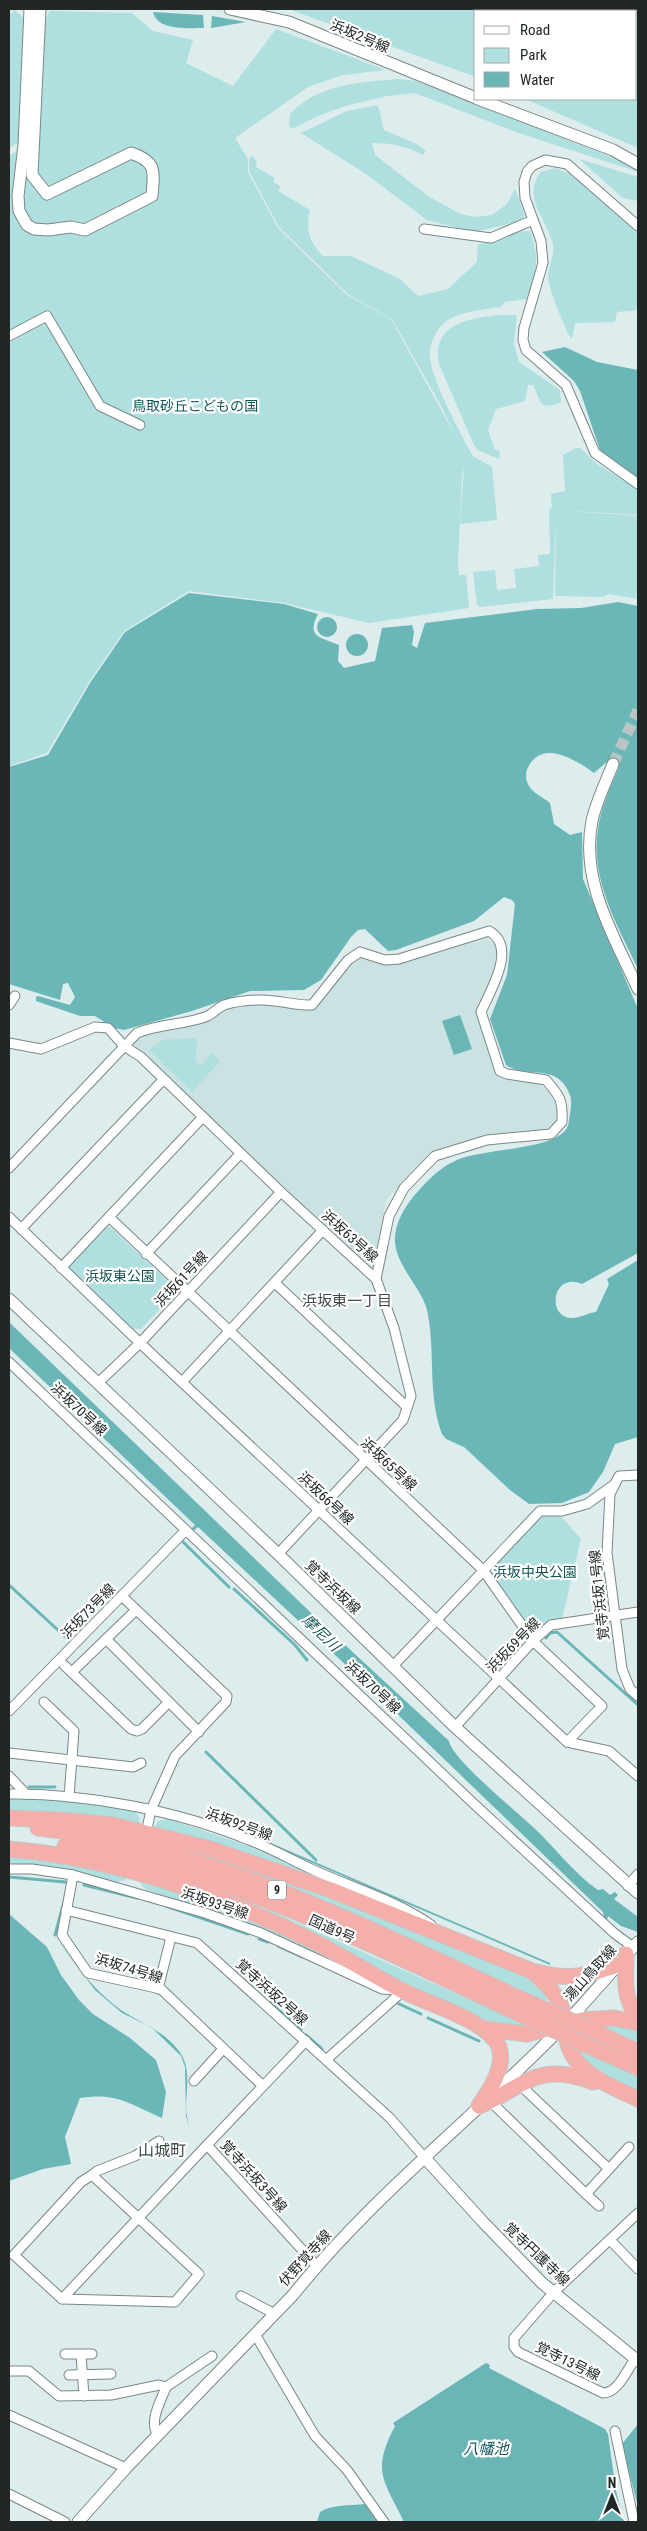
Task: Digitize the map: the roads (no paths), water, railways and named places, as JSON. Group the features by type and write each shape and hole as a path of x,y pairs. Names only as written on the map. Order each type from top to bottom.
{"highway":[{"path":"9,1818 94,1822 165,1836 305,1881 532,1971 558,1977 572,1978 629,1952 627,1997 638,2016"},
{"name":"国道9号","path":"9,1826 98,1836 212,1866 310,1904 527,2010 584,2044 638,2068"},
{"name":"国道9号","path":"9,1840 109,1853 214,1883 302,1916 527,2010 590,2030 638,2052"},
{"path":"9,1849 57,1854 94,1862 206,1894 308,1939 403,1991 485,2029 527,2034 582,2020 608,2018 638,2022"},
{"path":"532,1971 559,2003 565,2024 567,2045 580,2066 596,2077 636,2098"},
{"path":"484,2104 500,2063 499,2048 485,2029"},
{"path":"484,2104 519,2084 539,2076 567,2074 636,2098"}],"street":[{"path":"30,9 24,146 18,196 19,211 28,225 34,229 48,230 71,226 85,230 152,196 154,170 146,158 131,153 47,194 32,175 40,9"},
{"name":"浜坂2号線","path":"230,9 289,22 474,97"},
{"name":"浜坂2号線","path":"482,100 613,150 638,164"},
{"path":"638,226 568,164 556,160 538,162 527,172 524,191 542,247 543,264 525,324 523,340 526,350 566,385 595,453 638,484"},
{"path":"424,229 491,238 533,220"},
{"path":"9,336 47,316 100,406 140,425"},
{"path":"613,764 592,820 589,842 590,864 594,889 601,909 638,989"},
{"path":"9,1168 138,1033 153,1027 207,1017 224,1006 258,1000 286,1000 301,1006 312,1005 348,960 360,952 386,960 399,959 490,930 496,934 501,946 502,966 481,1012 500,1070 507,1074 546,1080 558,1093 563,1104 562,1122 551,1134 487,1140 435,1156 404,1188 389,1216 376,1279"},
{"path":"9,1005 15,996"},
{"name":"浜坂63号線","path":"9,1043 41,1050 95,1027 108,1028 124,1046 141,1057 240,1154 376,1279 394,1328 411,1396 403,1420 366,1462 278,1554"},
{"path":"22,1229 163,1080"},
{"path":"61,1268 202,1118"},
{"path":"146,1254 240,1154"},
{"name":"浜坂61号線","path":"98,1383 140,1343 281,1192"},
{"name":"浜坂66号線","path":"9,1217 140,1343 567,1742"},
{"name":"浜坂65号線","path":"108,1217 366,1462 483,1570 533,1641 602,1706 567,1742"},
{"path":"182,1382 323,1230"},
{"path":"274,1283 407,1407"},
{"name":"覚寺浜坂線","path":"9,1299 278,1554 454,1727 628,1886 638,1893"},
{"name":"浜坂70号線","path":"9,1362 472,1803 614,1933 629,1952"},
{"path":"393,1666 540,1511 562,1511 586,1504 615,1484 619,1476 638,1476"},
{"name":"覚寺浜坂1号線","path":"615,1484 610,1494 607,1552 622,1669 630,1689 638,1696"},
{"name":"浜坂73号線","path":"9,1712 186,1530"},
{"path":"126,1600 227,1696 226,1702 175,1756 151,1810 148,1824"},
{"path":"72,1672 136,1610"},
{"name":"浜坂69号線","path":"454,1727 533,1641 552,1624 638,1612"},
{"path":"106,1639 199,1732"},
{"path":"64,1665 131,1729 137,1731 142,1729 169,1702"},
{"path":"44,1702 74,1731 69,1796"},
{"path":"567,1742 609,1751 638,1776"},
{"path":"9,1753 133,1767 141,1763"},
{"path":"9,1776 26,1794"},
{"name":"浜坂92号線","path":"9,1794 69,1796 151,1810 249,1839 317,1872 417,1915 442,1934"},
{"name":"浜坂93号線","path":"9,1869 32,1869 73,1875 205,1912 261,1933 382,1989 403,1991"},
{"path":"628,1886 638,1874"},
{"name":"浜坂74号線","path":"73,1875 62,1935 88,1973 158,1989 262,2085"},
{"path":"130,1891 133,1879"},
{"name":"覚寺浜坂2号線","path":"66,1910 197,1943 390,2118 424,2157"},
{"path":"158,1989 171,1937"},
{"name":"湯山鳥取線","path":"565,2024 629,1952"},
{"path":"327,2059 403,1991"},
{"name":"伏野覚寺線","path":"82,2521 126,2468 274,2314 316,2265 424,2157 484,2104 565,2024"},
{"name":"覚寺浜坂3号線","path":"306,2041 262,2085 207,2145 316,2265"},
{"path":"194,2081 224,2049"},
{"path":"519,2084 609,2169"},
{"path":"484,2104 599,2206"},
{"path":"92,2175 199,2274 175,2302 62,2299 12,2253 81,2182 97,2171 135,2156 159,2141"},
{"path":"62,2299 207,2145"},
{"path":"586,2194 629,2148"},
{"name":"覚寺円護寺線","path":"424,2157 542,2283 637,2360"},
{"path":"554,2292 638,2213"},
{"path":"610,2240 638,2269"},
{"name":"覚寺13号線","path":"554,2292 514,2338 514,2347 518,2352 603,2393 609,2393 615,2389 637,2360"},
{"path":"241,2296 274,2314"},
{"path":"255,2334 315,2436 347,2470 384,2522"},
{"path":"65,2354 92,2354"},
{"path":"81,2355 84,2396"},
{"path":"158,2435 154,2428 156,2411 166,2387 212,2356"},
{"path":"9,2370 29,2371 59,2396 111,2395 159,2385 166,2387"},
{"path":"69,2375 111,2374"},
{"path":"9,2415 126,2468"},
{"path":"615,2431 634,2522"},
{"path":"9,2494 65,2522"}],"water":[{"path":"327,617 334,620 337,627 334,634 327,637 320,634 317,627 320,620"},
{"path":"357,634 365,637 368,645 365,653 357,656 349,653 346,645 349,637"},
{"path":"460,1015 472,1049 454,1055 442,1021"},
{"name":"摩尼川","path":"9,1322 332,1633 449,1741 461,1760 472,1772 541,1835 580,1876 598,1890 603,1889 610,1895 615,1892 618,1895 614,1899 638,1917 638,1932 621,1926 608,1916 607,1920 604,1918 603,1912 364,1682 198,1527 193,1531 192,1528 195,1525 9,1348"},
{"path":"160,1806 226,1825 266,1841 550,1963 550,1965 236,1830"},
{"path":"74,1963 103,1995 116,2006 146,2025 122,2013 95,1990"},
{"path":"152,2028 174,2045 184,2060 187,2078 186,2109 194,2143 186,2116 185,2067 181,2056"},
{"name":"八幡池","path":"486,2363 490,2365 489,2368 605,2429 608,2434 616,2491 624,2522 404,2522 383,2476 383,2454 395,2426 393,2423"}],"waterway":[{"path":"182,1541 229,1587"},
{"path":"9,1585 72,1643"},
{"path":"234,1589 295,1645 307,1660"},
{"path":"546,1638 550,1633 557,1632 638,1705"},
{"path":"206,1752 316,1860"},
{"path":"29,1787 55,1787"},
{"path":"9,1877 65,1882"},
{"path":"84,1885 137,1898"},
{"path":"55,1935 64,1902"},
{"path":"166,1906 248,1934"},
{"path":"259,1939 268,1942"},
{"path":"278,1946 302,1957"},
{"path":"234,1971 263,1997"},
{"path":"270,2002 301,2030"},
{"path":"397,2003 421,2014"},
{"path":"428,2018 479,2041"},
{"path":"306,2035 322,2049"}],"tunnel":[{"path":"613,764 638,710"}],"district":[{"name":"浜坂東一丁目","path":"347,1301"},
{"name":"山城町","path":"162,2150"}],"park label":[{"name":"鳥取砂丘こどもの国","path":"195,406"},
{"name":"浜坂東公園","path":"120,1276"},
{"name":"浜坂中央公園","path":"535,1572"}]}
